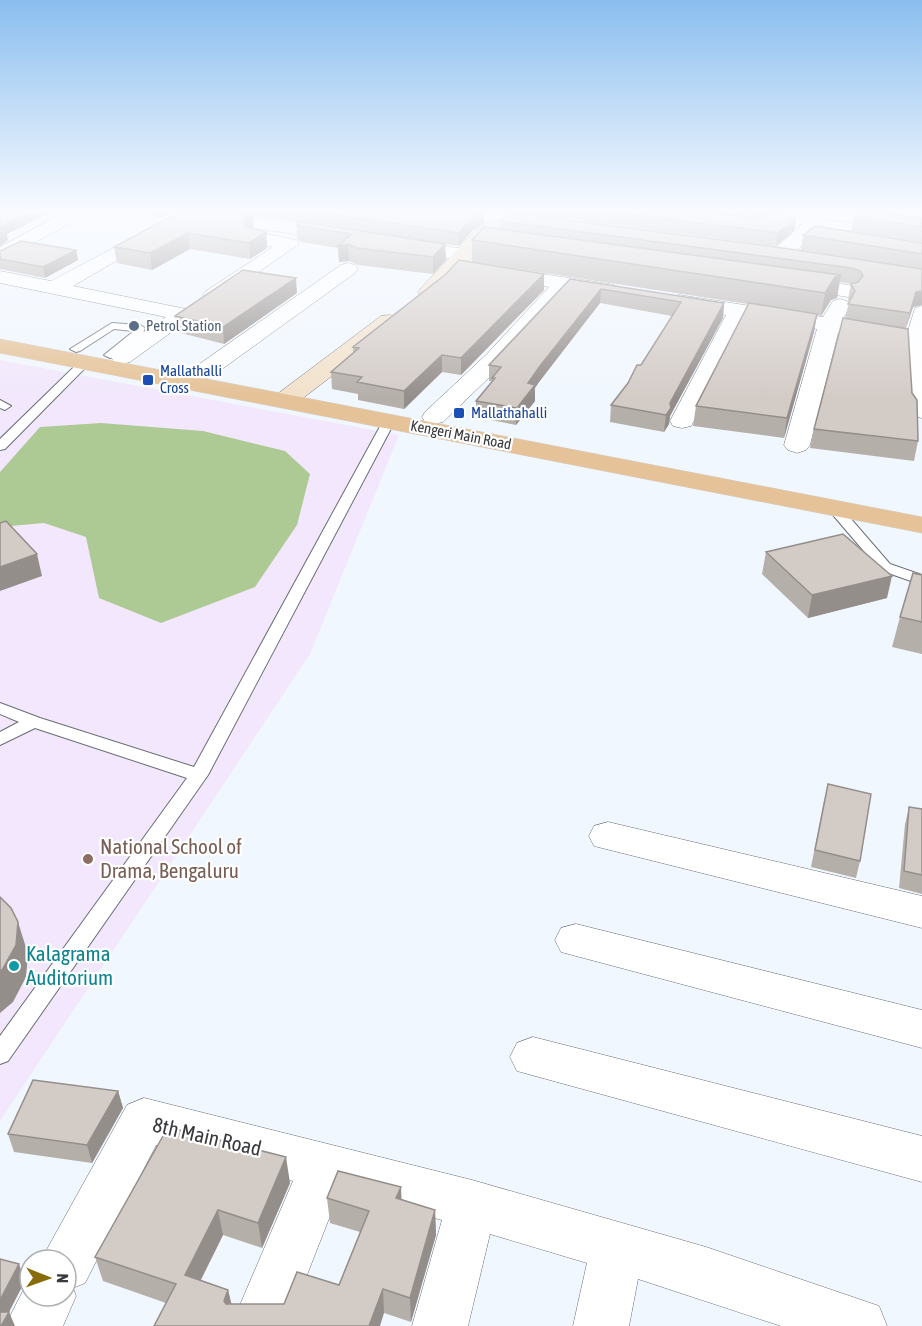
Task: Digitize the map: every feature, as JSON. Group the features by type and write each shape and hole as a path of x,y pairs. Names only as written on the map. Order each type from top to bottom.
{"main road":[{"name":"Kengeri Main Road","path":"0,333 80,356 116,356 203,372 388,421 922,525"},
{"name":"Kengeri Main Road","path":"0,346 80,356 291,395 434,417 922,509"}],"street":[{"path":"54,288 79,274"},
{"path":"116,356 245,274"},
{"path":"203,372 329,274"},
{"path":"291,395 452,274"},
{"path":"536,274 564,283 624,292"},
{"path":"839,274 848,277"},
{"path":"0,277 184,314"},
{"path":"777,281 848,277"},
{"path":"797,445 829,325 848,277"},
{"path":"434,417 495,359 564,283"},
{"path":"658,298 917,339"},
{"path":"682,422 739,310"},
{"path":"922,312 917,339 922,411"},
{"path":"608,836 922,912"},
{"path":"576,940 922,1029"},
{"path":"534,1057 922,1159"},
{"name":"8th Main Road","path":"75,1248 144,1120 325,1165"},
{"path":"259,1326 325,1165 472,1204 706,1273 859,1326"},
{"path":"440,1326 472,1204"},
{"path":"601,1326 617,1247"},
{"path":"33,1326 43,1308"}],"lane":[{"path":"0,446 80,356 112,326 140,328 138,334 116,356"},
{"path":"0,1054 200,775 388,421"},
{"path":"834,508 885,567 922,580"},
{"path":"0,708 34,722 200,775"},
{"path":"0,739 34,722"}],"shaded area":[{"name":"National School of Drama, Bengaluru","path":"0,360 399,435 310,654 0,1121"}],"green space":[{"path":"101,423 203,431 285,451 310,474 297,525 255,587 161,623 99,598 86,537 44,523 0,527 0,472 40,427"}],"building":[{"path":"237,274 269,274 296,278 223,327 175,316"},
{"path":"446,274 544,274 461,358 442,355 404,391 357,382 362,377 331,372 359,348 353,347"},
{"path":"698,274 841,275 835,277 825,293"},
{"path":"862,274 922,274 922,291 916,292 910,313 848,304 855,291 851,284 858,282 863,276"},
{"path":"570,279 724,303 670,403 671,408 666,415 611,405 628,383 637,365 641,365 681,302 601,289 528,383 535,385 517,408 476,401 501,367 489,365"},
{"path":"749,303 817,314 787,418 696,406"},
{"path":"843,318 908,329 912,393 917,400 918,441 814,429"},
{"path":"6,521 37,554 0,567 0,523"},
{"path":"843,534 892,576 812,595 766,552"},
{"path":"913,573 922,575 922,622 900,617"},
{"path":"828,784 871,794 860,861 815,850"},
{"path":"909,807 922,809 922,875 904,871"},
{"path":"0,897 11,908 18,922 16,945 0,971"},
{"path":"33,1080 118,1091 87,1145 8,1134"},
{"path":"168,1127 286,1157 258,1223 218,1210 185,1275 228,1290 224,1301 226,1304 284,1304 297,1272 339,1285 369,1211 327,1198 338,1171 401,1187 396,1198 435,1210 410,1298 383,1289 369,1326 154,1326 176,1284 95,1257"},
{"path":"0,1259 18,1264 18,1266 0,1300"},
{"path":"0,1312 9,1312 1,1326 0,1326"}],"place":[{"name":"Petrol Station","path":"134,326"},
{"name":"Mallathalli Cross","path":"148,380"},
{"name":"Mallathahalli","path":"459,413"},
{"name":"National School of Drama, Bengaluru","path":"88,859"},
{"name":"Kalagrama Auditorium","path":"14,966"}]}
